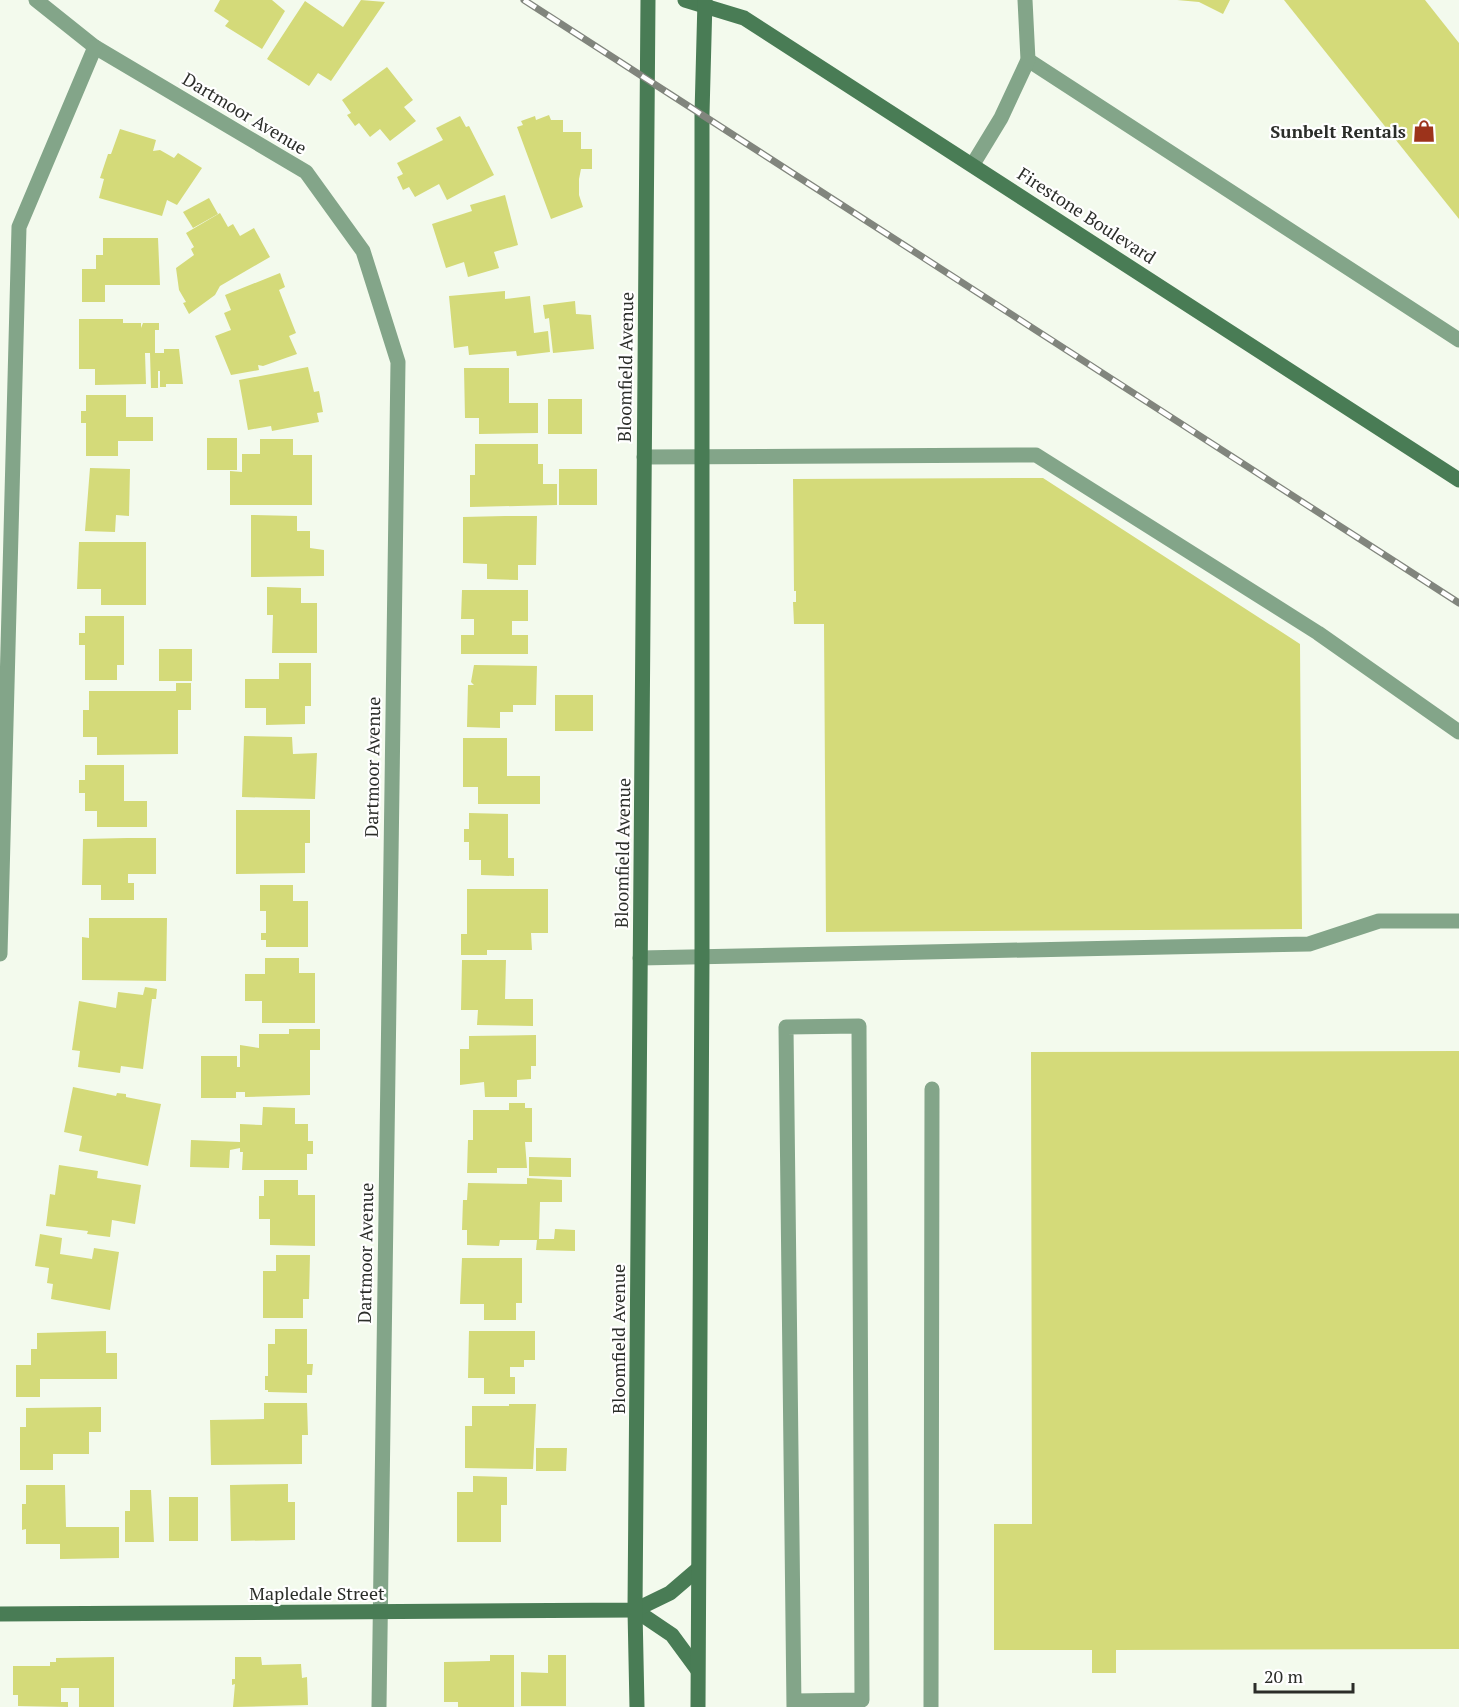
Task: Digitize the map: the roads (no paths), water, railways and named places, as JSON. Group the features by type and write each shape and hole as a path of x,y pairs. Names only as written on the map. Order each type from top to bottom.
{"main road":[{"name":"Bloomfield Avenue","path":"637,1707 635,1610 648,0"},
{"name":"Firestone Boulevard","path":"685,0 705,2 744,18 1459,480"},
{"path":"698,1707 702,958 702,114 705,2"},
{"path":"635,1610 670,1593 698,1569"},
{"path":"635,1610 672,1635 697,1668"},
{"name":"Mapledale Street","path":"0,1614 635,1610"}],"street":[{"name":"Dartmoor Avenue","path":"36,0 95,47 306,172 363,250 398,362 379,1707"},
{"path":"973,164 1001,118 1028,60 1026,0"},
{"path":"0,954 19,227 95,47"},
{"path":"1028,60 1459,340"},
{"path":"644,457 1036,455 1318,633 1459,732"},
{"path":"640,958 1309,944 1379,921 1459,921"},
{"path":"859,1026 862,1700 794,1704 786,1027 859,1026"},
{"path":"931,1707 933,1089"}],"railway":[{"path":"524,0 1459,603"}],"place":[{"name":"Sunbelt Rentals","path":"1424,131"}]}
